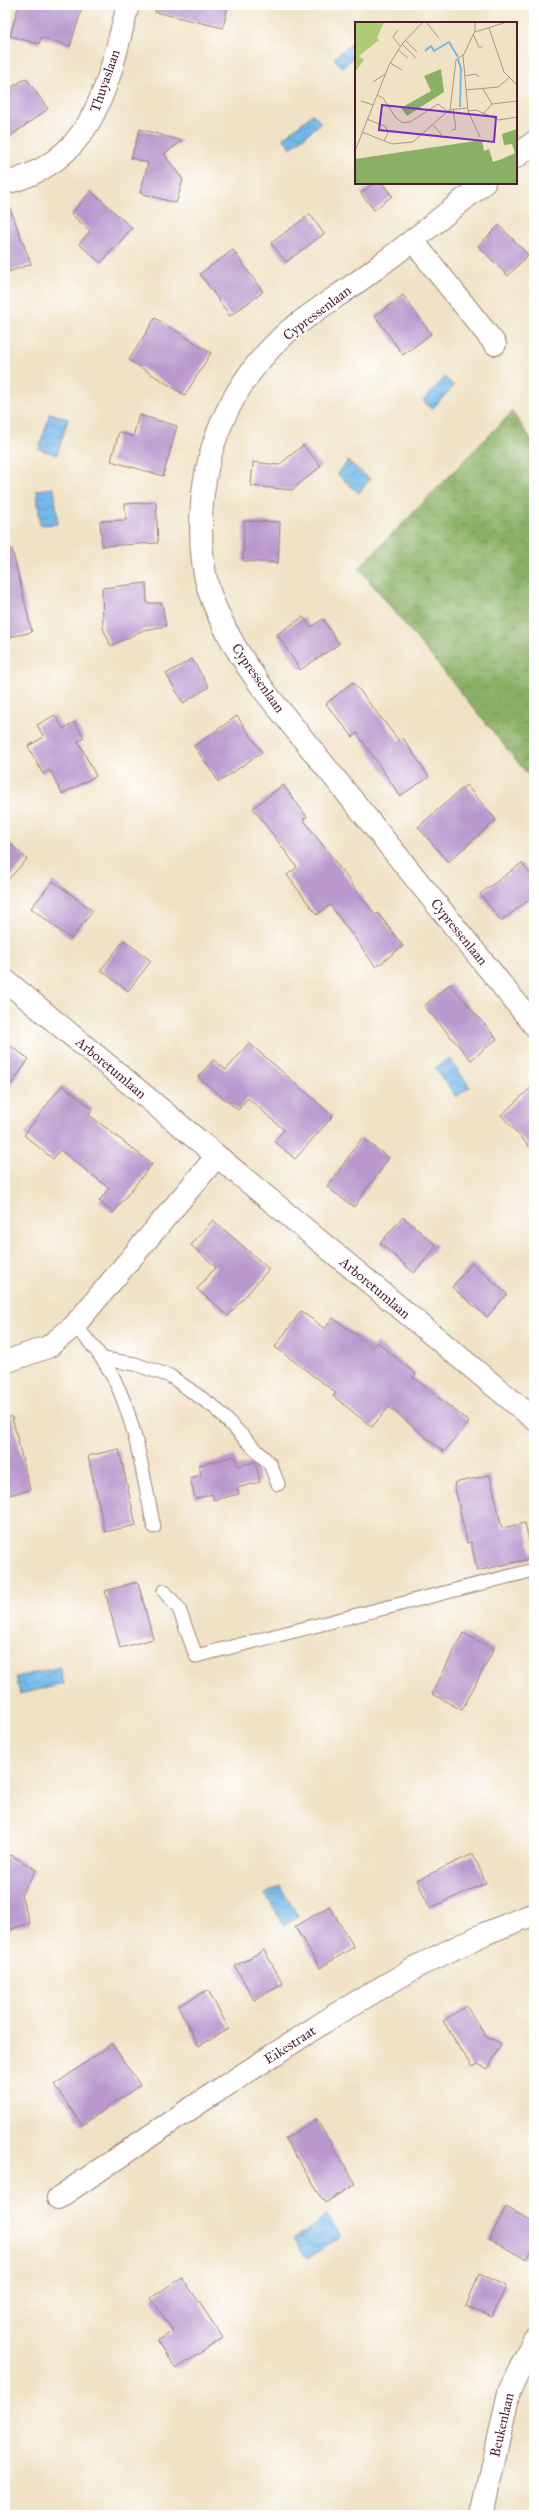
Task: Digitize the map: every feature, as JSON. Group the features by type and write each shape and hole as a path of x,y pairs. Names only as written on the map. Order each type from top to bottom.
{"street":[{"name":"Thuyaslaan","path":"5,183 46,167 74,145 94,115 108,84 128,5"},
{"path":"517,156 534,142"},
{"name":"Cypressenlaan","path":"483,184 413,241 285,335 255,367 231,404 211,446 201,496 201,547 209,591 235,650 266,693 534,1025"},
{"path":"413,241 495,344"},
{"name":"Arboretumlaan","path":"5,980 534,1419"},
{"path":"5,1362 48,1347 74,1326 217,1156"},
{"name":"Eikestraat","path":"58,2198 202,2101 345,2009 420,1965 484,1934 534,1914"},
{"name":"Beukenlaan","path":"482,2515 509,2392 534,2339"}],"lane":[{"path":"74,1326 104,1359 126,1403 154,1527"},
{"path":"104,1359 134,1364 170,1376 207,1403 270,1464 278,1484"},
{"path":"164,1591 179,1609 196,1656 534,1570"}],"green space":[{"path":"512,412 534,443 534,782 359,568"}],"water":[{"path":"355,41 355,57 342,68 334,58"},
{"path":"313,114 321,123 291,148 283,138"},
{"path":"445,377 454,386 432,409 423,401"},
{"path":"50,413 68,419 57,455 39,449"},
{"path":"348,461 370,479 359,493 337,474"},
{"path":"54,488 58,524 40,525 37,490"},
{"path":"449,1058 470,1087 456,1097 435,1068"},
{"path":"60,1667 64,1684 20,1694 16,1677"},
{"path":"280,1886 298,1916 284,1925 265,1894"},
{"path":"326,2216 340,2236 307,2259 293,2239"}],"building":[{"path":"19,5 83,5 70,46 41,37 39,44 10,36"},
{"path":"156,5 228,5 223,28 155,12"},
{"path":"26,78 48,109 5,140 5,92"},
{"path":"140,129 182,141 164,154 183,180 176,203 140,193 148,163 131,158"},
{"path":"373,184 383,184 392,196 374,210 361,193"},
{"path":"91,191 132,228 101,263 79,244 90,231 71,214"},
{"path":"7,200 31,264 5,273 5,201"},
{"path":"310,214 324,234 286,262 271,243"},
{"path":"499,225 528,255 508,276 478,246"},
{"path":"233,250 263,292 230,316 200,274"},
{"path":"403,295 431,334 403,355 375,316"},
{"path":"155,318 211,353 185,395 129,360"},
{"path":"139,415 177,426 163,476 111,461 119,432 133,437"},
{"path":"303,445 321,466 292,490 251,486 253,462 279,465"},
{"path":"156,502 158,543 102,546 100,521 126,520 125,504"},
{"path":"244,521 280,522 278,563 243,561"},
{"path":"5,549 12,549 32,632 5,638"},
{"path":"146,583 147,603 162,603 166,626 144,630 111,646 103,628 102,588"},
{"path":"303,617 311,627 323,619 339,644 300,670 277,634"},
{"path":"192,659 209,687 183,703 166,674"},
{"path":"353,682 399,741 403,738 429,777 400,796 357,733 353,737 326,704"},
{"path":"55,715 63,729 75,722 84,738 78,741 96,776 62,794 50,770 43,774 28,746 44,737 37,725"},
{"path":"237,716 262,752 219,782 194,746"},
{"path":"283,785 307,817 303,819 375,915 378,913 403,946 376,967 330,905 317,915 287,875 297,867 253,808"},
{"path":"466,785 496,820 448,862 418,827"},
{"path":"5,839 27,859 5,883"},
{"path":"522,863 534,879 534,896 501,921 480,894"},
{"path":"53,881 93,911 71,939 31,908"},
{"path":"124,940 151,961 128,991 101,970"},
{"path":"450,984 497,1039 471,1060 424,1006"},
{"path":"5,1042 29,1059 5,1093"},
{"path":"249,1043 333,1116 295,1159 274,1141 284,1130 248,1098 238,1110 198,1077 213,1060 226,1070"},
{"path":"62,1085 93,1109 88,1114 152,1164 113,1213 99,1201 109,1188 60,1150 53,1159 24,1135"},
{"path":"534,1085 534,1152 501,1115"},
{"path":"362,1138 389,1158 354,1207 327,1187"},
{"path":"403,1217 437,1246 414,1273 380,1243"},
{"path":"213,1220 269,1269 228,1316 197,1289 216,1267 191,1245"},
{"path":"472,1263 507,1294 487,1317 452,1287"},
{"path":"301,1311 325,1329 333,1318 373,1347 377,1342 416,1374 413,1377 469,1422 444,1452 389,1407 372,1427 333,1396 336,1393 275,1347"},
{"path":"5,1417 12,1417 30,1490 5,1496"},
{"path":"119,1449 136,1525 105,1532 88,1456"},
{"path":"235,1456 238,1466 255,1462 260,1482 237,1488 239,1494 214,1500 212,1494 195,1499 190,1478 201,1475 199,1465"},
{"path":"490,1475 502,1528 525,1523 533,1558 477,1571 471,1542 467,1543 454,1483"},
{"path":"138,1582 153,1639 120,1648 105,1591"},
{"path":"463,1633 494,1649 462,1710 432,1694"},
{"path":"473,1854 486,1883 430,1908 417,1880"},
{"path":"11,1855 36,1870 21,1895 30,1923 5,1931 5,1858"},
{"path":"329,1906 354,1947 320,1968 295,1927"},
{"path":"264,1950 283,1984 254,2000 235,1966"},
{"path":"208,1990 229,2029 199,2046 178,2006"},
{"path":"466,2006 485,2035 501,2044 488,2069 478,2064 472,2067 443,2021"},
{"path":"112,2044 140,2085 82,2125 54,2085"},
{"path":"316,2119 356,2184 325,2203 285,2139"},
{"path":"506,2207 534,2222 534,2247 527,2259 489,2240"},
{"path":"479,2274 506,2286 492,2317 466,2306"},
{"path":"182,2277 223,2338 176,2369 157,2341 173,2331 151,2298"}]}
